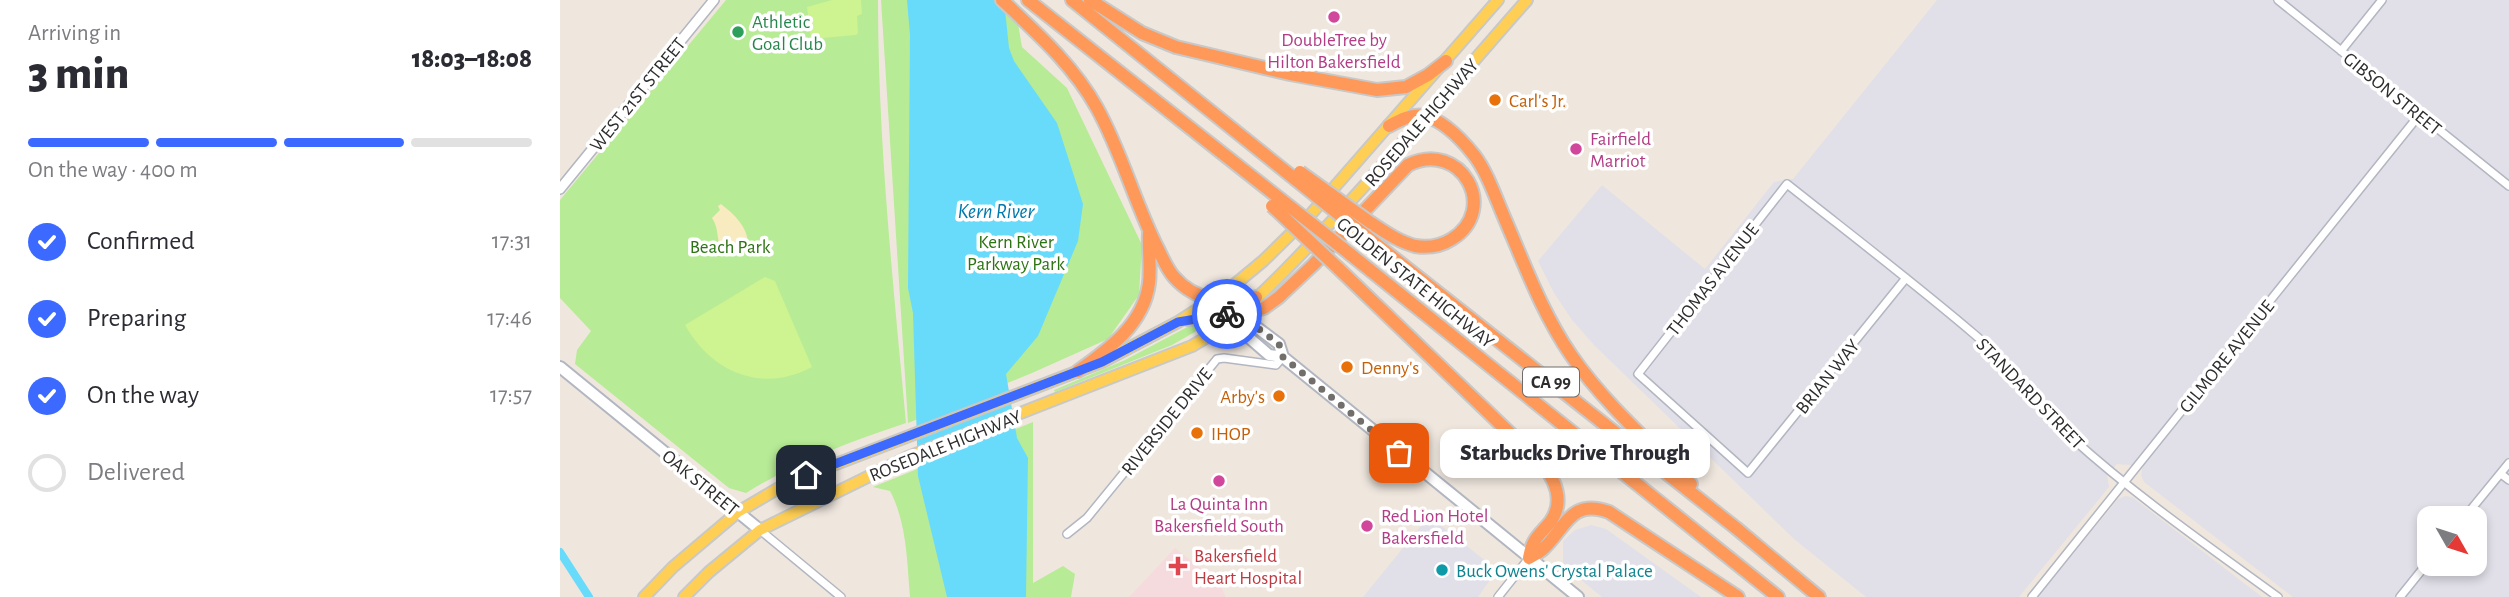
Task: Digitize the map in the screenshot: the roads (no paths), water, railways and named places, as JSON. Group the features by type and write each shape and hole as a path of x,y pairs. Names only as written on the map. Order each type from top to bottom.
{"highway":[{"path":"1002,0 1049,45 1096,106 1149,233 1175,279 1195,293 1234,313 1264,308 1279,297 1408,166 1417,161 1441,160 1461,172 1471,186 1474,198 1470,220 1459,234 1443,244 1425,247 1413,246 1369,230 1298,176 1214,114 1072,0"},
{"name":"GOLDEN STATE HIGHWAY","path":"1028,0 1262,185 1276,202 1350,254 1778,597"},
{"path":"1090,0 1142,33 1176,47 1290,74 1377,90 1406,87 1429,75 1446,61"},
{"path":"1389,126 1411,116 1427,117 1462,141 1475,156 1542,304 1572,357 1610,402 1736,528"},
{"path":"1276,202 1338,268 1543,465 1553,479 1557,508 1534,542 1529,558"},
{"name":"GOLDEN STATE HIGHWAY","path":"1369,230 1819,597"},
{"path":"1078,371 1107,351 1137,316 1149,284 1149,233"},
{"path":"1234,313 1256,297"},
{"path":"1529,558 1543,549 1571,516 1581,510 1598,509 1609,512 1738,597"}],"main road":[{"name":"ROSEDALE HIGHWAY","path":"644,597 673,567 738,512 789,482 1078,371 1135,346 1213,300 1241,279 1303,222 1498,0"},
{"name":"ROSEDALE HIGHWAY","path":"1256,297 1328,226 1427,117 1527,0"},
{"path":"1234,313 1241,279"},
{"name":"ROSEDALE HIGHWAY","path":"684,597 709,572 760,530 908,457 1192,346 1234,313"},
{"path":"1178,322 1234,313 1279,344 1283,357 1578,597"},
{"name":"OAK STREET","path":"560,367 760,530"}],"street":[{"name":"WEST 21ST STREET","path":"560,189 714,0"},
{"name":"GIBSON STREET","path":"2278,0 2509,186"},
{"path":"2341,51 2382,0"},
{"name":"GILMORE AVENUE","path":"2032,597 2420,114"},
{"name":"STANDARD STREET","path":"1787,184 1993,351 2057,424 2125,482 2278,597"},
{"name":"THOMAS AVENUE","path":"1748,473 1638,374 1787,184"},
{"name":"BRIAN WAY","path":"1748,473 1906,278"},
{"name":"RIVERSIDE DRIVE","path":"1067,534 1087,518 1215,361 1224,358 1276,365 1283,357"},
{"path":"2475,506 2509,463"},
{"path":"2501,474 2509,480"},
{"name":"OAK STREET","path":"760,530 841,597"},
{"path":"1498,597 1529,558"},
{"path":"2400,597 2417,576"}],"water":[{"name":"Kern River","path":"907,0 1004,0 1009,48 1014,61 1057,123 1083,204 1078,241 1038,336 1006,374 1017,438 1028,458 1026,597 947,597 918,476 913,313 908,288 910,35"}],"waterway":[{"path":"560,552 589,597"}],"place":[{"name":"DoubleTree by Hilton Bakersfield","path":"1334,17"},
{"name":"Athletic Goal Club","path":"738,32"},
{"name":"Carl's Jr.","path":"1495,100"},
{"name":"Fairfield Marriot","path":"1576,149"},
{"name":"Denny's","path":"1347,367"},
{"name":"Arby's","path":"1279,396"},
{"name":"IHOP","path":"1197,433"},
{"name":"Starbucks Drive Through","path":"1399,453"},
{"name":"La Quinta Inn Bakersfield South","path":"1219,481"},
{"name":"Red Lion Hotel Bakersfield","path":"1367,526"},
{"name":"Bakersfield Heart Hospital","path":"1178,566"},
{"name":"Buck Owens' Crystal Palace","path":"1442,570"}],"park label":[{"name":"Beach Park","path":"730,246"},
{"name":"Kern River Parkway Park","path":"1016,252"}]}
